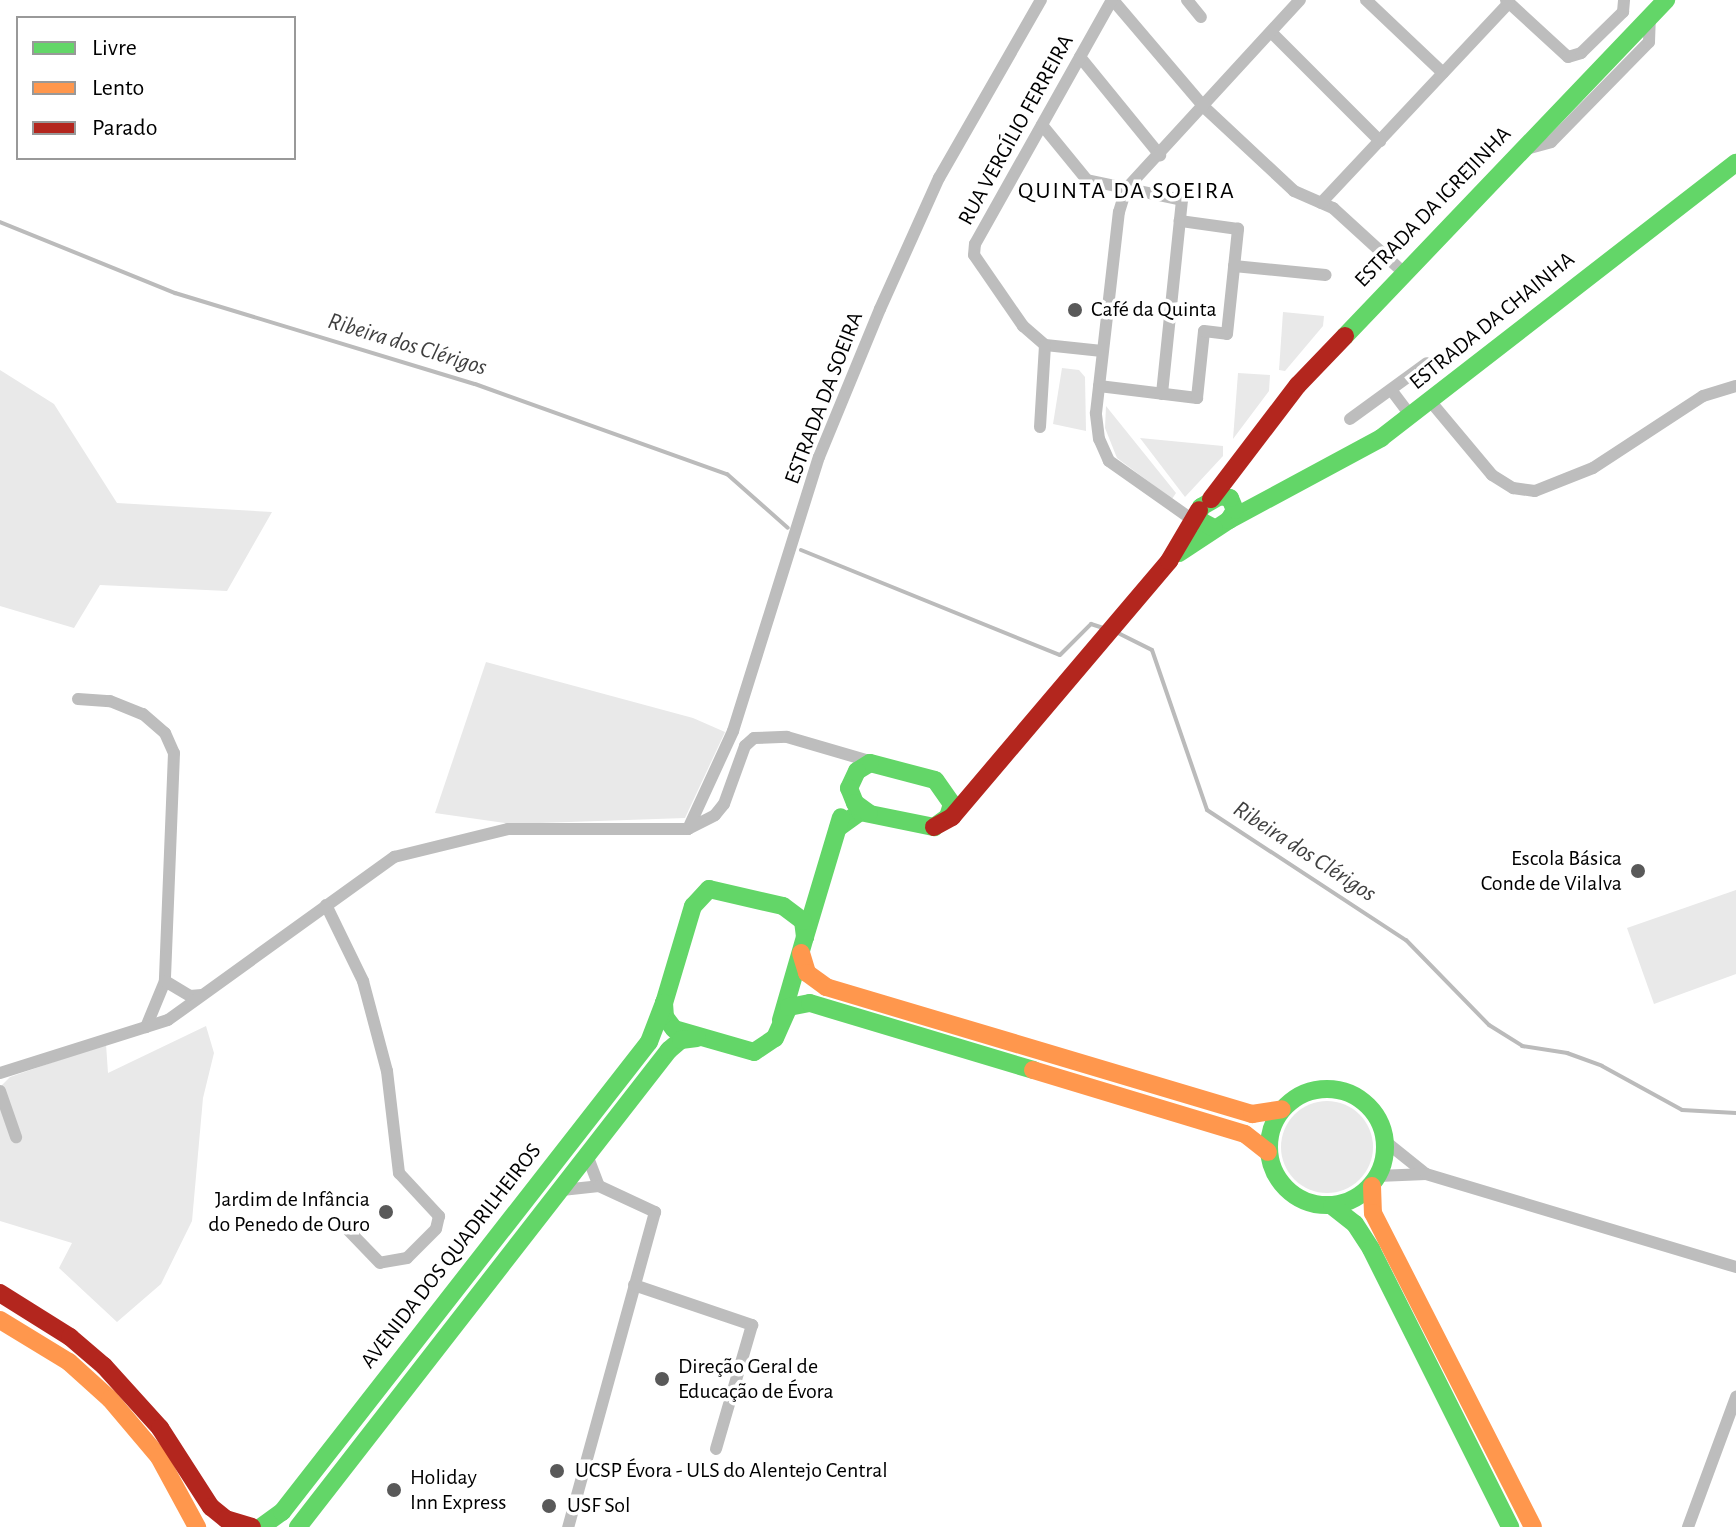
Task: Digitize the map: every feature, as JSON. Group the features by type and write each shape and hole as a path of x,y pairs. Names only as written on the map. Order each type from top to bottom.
{"main road":[{"name":"ESTRADA DA IGREJINHA","path":"1208,517 1245,455 1298,385 1666,0"},
{"name":"ESTRADA DA CHAINHA","path":"1265,498 1350,457 1431,402 1736,163"},
{"path":"1232,499 1245,455"},
{"path":"1208,517 1265,498"},
{"path":"838,828 852,813 869,813 934,827 952,817 1208,517 1232,499 1265,498"},
{"path":"779,1027 850,784 867,763 880,764 962,789 980,781"},
{"path":"934,827 948,817 952,804 948,792 935,780"},
{"path":"850,784 855,803 869,813"},
{"path":"783,906 805,905 820,886"},
{"path":"1268,1152 1245,1134 1219,1125 810,1003 792,1005 779,1027 754,1052 700,1038 669,1024 664,1003 693,906 704,892 722,888 783,906 801,918 807,973 826,987 1252,1114 1282,1109"},
{"name":"AVENIDA DOS QUADRILHEIROS","path":"245,1526 282,1512 641,1053 653,1035 664,1003"},
{"name":"AVENIDA DOS QUADRILHEIROS","path":"298,1527 674,1045 700,1038"},
{"path":"1375,1181 1354,1200 1332,1206 1309,1204 1289,1193 1275,1174 1268,1152 1271,1129 1282,1109 1300,1095 1322,1088 1345,1091 1365,1102 1380,1120 1386,1142 1375,1181 1373,1213 1533,1527"},
{"path":"1332,1206 1355,1224 1371,1249 1510,1527"},
{"path":"0,1295 18,1304 104,1366 160,1428 211,1507 245,1526"},
{"path":"0,1320 69,1362 110,1399 159,1457 197,1527"}],"street":[{"name":"ESTRADA DA SOEIRA","path":"688,829 733,731 819,457 880,309 939,178 1041,0"},
{"path":"1112,0 1204,107 1294,191 1346,219 1403,272"},
{"name":"RUA VERGÍLIO FERREIRA","path":"1045,345 1023,326 974,255 975,244 1112,0"},
{"path":"1187,0 1201,17"},
{"path":"1208,517 1109,461 1099,439 1099,386 1114,238 1126,189 1300,0"},
{"path":"1366,0 1443,73"},
{"path":"1321,203 1508,2 1568,57 1581,53 1623,12 1624,0"},
{"path":"1272,33 1380,141"},
{"path":"1080,57 1160,155"},
{"path":"1042,125 1087,180 1182,200 1162,394"},
{"path":"1099,386 1197,398 1204,331 1227,334 1238,229 1180,221"},
{"path":"1234,266 1326,275"},
{"path":"1040,427 1045,345 1102,351"},
{"path":"1350,419 1427,363"},
{"path":"1431,402 1492,475 1513,488 1535,491 1621,453 1703,396 1736,386"},
{"path":"1392,391 1411,416"},
{"path":"78,699 110,701 143,714 165,733 174,753 165,981 146,1027"},
{"path":"0,1073 168,1020 394,857 443,842 508,829 688,829 715,815 724,804 745,746 754,738 787,737 880,764"},
{"path":"834,751 849,762 850,784"},
{"path":"326,905 363,981 387,1071 399,1173 439,1216 436,1229 407,1258 380,1263 349,1231"},
{"path":"165,981 190,996 202,995"},
{"path":"0,1091 16,1137"},
{"path":"1386,1142 1426,1174 1736,1267"},
{"path":"587,1155 599,1186"},
{"path":"1375,1181 1426,1174"},
{"path":"559,1190 599,1186 655,1212 568,1527"},
{"path":"634,1285 752,1325 716,1449"},
{"path":"1688,1527 1736,1397"}],"shaded area":[{"path":"1283,312 1324,316 1323,326 1285,371 1279,370"},
{"path":"1062,368 1079,370 1085,377 1086,431 1053,424"},
{"path":"0,370 54,404 117,503 272,512 227,591 100,585 74,628 0,606"},
{"path":"1238,373 1270,375 1269,391 1233,439"},
{"path":"1106,406 1176,493 1172,499 1117,458 1105,428"},
{"path":"1140,438 1223,446 1223,456 1185,497"},
{"path":"486,662 693,718 725,732 685,818 511,824 435,813"},
{"path":"1736,890 1736,974 1654,1004 1627,928"},
{"path":"206,1026 214,1053 203,1098 192,1221 161,1284 117,1322 59,1268 72,1243 0,1221 0,1087 10,1077 106,1044 108,1073"},
{"path":"1327,1101 1345,1104 1360,1114 1370,1129 1373,1147 1370,1165 1360,1180 1345,1190 1327,1193 1309,1190 1294,1180 1284,1165 1281,1147 1284,1129 1294,1114 1309,1104"}],"waterway":[{"name":"Ribeira dos Clérigos","path":"0,222 175,293 475,384 727,474 788,528"},
{"name":"Ribeira dos Clérigos","path":"801,550 1060,655 1091,624 1103,628"},
{"name":"Ribeira dos Clérigos","path":"1116,632 1152,650 1207,810 1406,940 1489,1025 1522,1046 1567,1053 1602,1066 1682,1110 1736,1113"}],"traffic: fast":[{"path":"1345,336 1666,0"},
{"path":"1229,520 1381,438 1736,163"},
{"path":"1179,553 1229,520 1235,510 1230,498 1220,496 1201,507 1197,519 1214,528"},
{"path":"838,828 860,812 934,827 948,817 952,804 935,780 870,763 857,771 849,788 855,803 869,813"},
{"path":"805,937 841,817"},
{"path":"781,1020 805,937 803,921 783,906 709,889 693,906 664,1003 665,1017 674,1029 754,1052 775,1038 789,1007 810,1003 1033,1070"},
{"path":"261,1527 282,1512 649,1042 664,1003"},
{"path":"298,1527 669,1050 681,1040 697,1038"},
{"path":"1327,1089 1349,1093 1368,1106 1381,1125 1385,1147 1381,1169 1368,1188 1349,1201 1327,1205 1305,1201 1286,1188 1273,1169 1269,1147 1273,1125 1286,1106 1305,1093 1327,1089"},
{"path":"1332,1206 1355,1224 1371,1249 1510,1527"}],"traffic: slow":[{"path":"801,953 807,973 826,987 1252,1114 1282,1109"},
{"path":"1033,1070 1245,1134 1268,1152"},
{"path":"1372,1186 1373,1213 1533,1527"},
{"path":"0,1320 69,1362 110,1399 159,1457 197,1527"}],"traffic: jam":[{"path":"1211,499 1298,385 1345,336"},
{"path":"934,827 952,817 1169,561 1199,510"},
{"path":"0,1293 70,1337 104,1366 160,1428 211,1507 226,1519 252,1527"}],"place":[{"name":"Café da Quinta","path":"1075,310"},
{"name":"Escola Básica Conde de Vilalva","path":"1638,871"},
{"name":"Jardim de Infância do Penedo de Ouro","path":"386,1212"},
{"name":"Direção Geral de Educação de Évora","path":"662,1379"},
{"name":"UCSP Évora - ULS do Alentejo Central","path":"557,1471"},
{"name":"Holiday Inn Express","path":"394,1490"},
{"name":"USF Sol","path":"549,1506"}],"district":[{"name":"QUINTA DA SOEIRA","path":"1127,192"}]}
